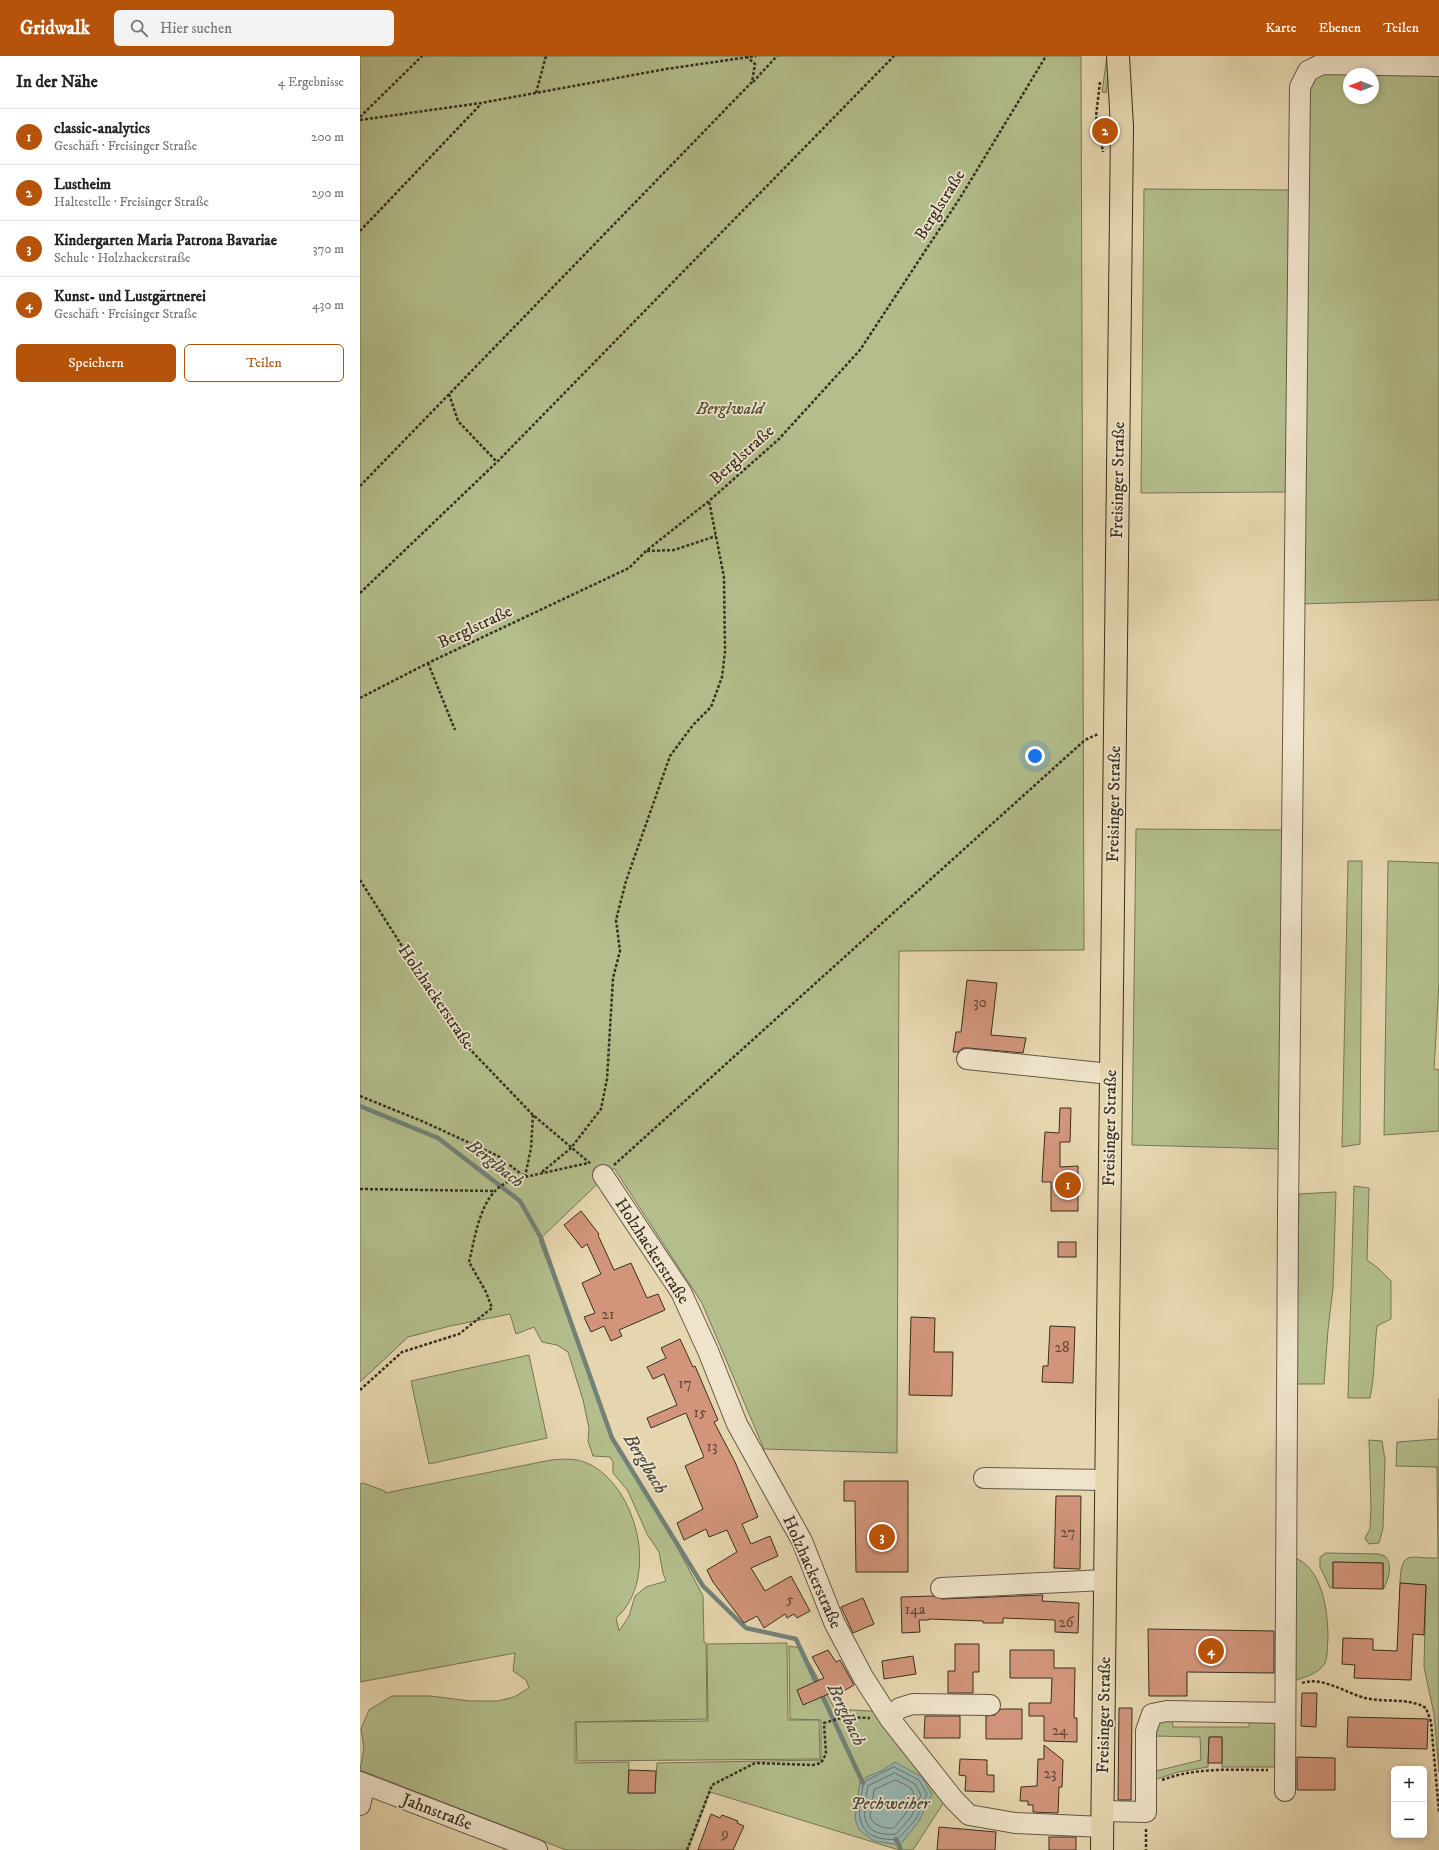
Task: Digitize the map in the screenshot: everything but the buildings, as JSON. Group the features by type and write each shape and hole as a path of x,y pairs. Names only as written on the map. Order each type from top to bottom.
{"main road":[{"name":"Freisinger Straße","path":"1102,1850 1105,1480 1122,127 1118,56"},
{"name":"Freisinger Straße","path":"1122,127 1129,56"}],"street":[{"path":"1285,1791 1288,1214 1300,87 1308,71 1322,64 1439,66"},
{"path":"967,1059 1110,1074"},
{"name":"Holzhackerstraße","path":"596,1169 681,1292 708,1351 737,1424 802,1541 834,1622 863,1677 890,1718 954,1800 969,1815 1015,1823 1102,1819 1146,1812"},
{"path":"984,1478 1105,1480"},
{"path":"942,1588 1105,1580"},
{"path":"890,1718 900,1708 913,1704 990,1706"},
{"path":"1146,1812 1146,1732 1152,1714 1167,1710 1285,1713"},
{"path":"360,1805 363,1783"},
{"name":"Jahnstraße","path":"363,1783 537,1850"}],"path":[{"path":"360,117 422,56"},
{"path":"536,93 546,56"},
{"path":"360,120 481,103 666,68 756,56"},
{"path":"360,486 777,56"},
{"path":"360,593 497,462 894,56"},
{"name":"Berglstraße","path":"360,698 428,663 629,568 646,551 709,501 780,439 860,350 960,198 1046,56"},
{"path":"747,57 755,64 752,82"},
{"path":"360,231 481,103"},
{"path":"449,394 458,420 497,462"},
{"path":"542,1172 571,1148 601,1109 607,1079 612,978 620,951 616,920 626,881 670,756 693,725 711,707 722,677 725,652 724,577 709,501"},
{"path":"646,551 674,550 716,536"},
{"path":"428,663 455,730"},
{"path":"360,1390 402,1352 459,1334 492,1308 486,1292 469,1262 483,1208 499,1188 504,1184 542,1172 596,1169 1085,740 1092,736"},
{"name":"Holzhackerstraße","path":"360,880 463,1042 533,1115 596,1169"},
{"path":"360,1096 424,1122 498,1156 525,1177"},
{"path":"525,1177 531,1148 533,1115"},
{"path":"360,1189 496,1191"},
{"path":"1285,1690 1307,1682 1321,1683 1366,1698 1418,1703 1426,1708 1431,1722 1439,1812"},
{"path":"687,1850 712,1785 754,1763 812,1765 821,1763 826,1754 824,1723 844,1717 890,1718"},
{"path":"1146,1788 1172,1776 1192,1772 1217,1770 1285,1770"},
{"path":"1146,1812 1146,1850"}],"green space":[{"name":"Berglwald","path":"360,56 1081,56 1084,950 899,951 897,1453 764,1449 702,1303 614,1168 539,1240 570,1321 611,1437 671,1536 703,1596 704,1642 706,1643 707,1719 575,1722 575,1763 629,1762 628,1793 655,1793 657,1763 821,1760 821,1720 790,1719 789,1646 801,1648 835,1709 887,1712 946,1799 913,1850 899,1850 710,1792 688,1850 566,1850 360,1770 364,1748 361,1729 369,1710 392,1696 430,1696 470,1701 498,1701 514,1697 529,1688 526,1680 513,1671 515,1653 360,1682 360,1484 363,1483 385,1491 385,1493 551,1460 569,1459 582,1461 605,1475 619,1492 630,1512 637,1535 640,1558 637,1581 629,1601 616,1618 619,1631 629,1616 635,1596 646,1587 666,1581 659,1552 647,1534 628,1491 613,1473 613,1462 610,1457 593,1456 588,1441 589,1428 583,1400 568,1352 557,1345 542,1342 534,1327 516,1334 510,1314 450,1326 408,1337 360,1382"},
{"path":"1107,56 1111,56 1106,93 1102,92"},
{"path":"1439,70 1439,600 1299,604 1304,92 1313,72 1343,72 1343,104 1379,104 1379,71"},
{"path":"1144,189 1292,190 1289,492 1141,493"},
{"path":"1136,829 1286,830 1282,1149 1132,1145"},
{"path":"1348,861 1362,861 1360,1144 1342,1147"},
{"path":"1388,861 1439,863 1439,983 1434,1069 1439,1070 1439,1131 1384,1135"},
{"path":"1354,1186 1369,1188 1367,1260 1378,1268 1391,1281 1391,1319 1377,1326 1373,1380 1370,1398 1348,1398"},
{"path":"1336,1192 1333,1288 1324,1384 1296,1384 1299,1194"},
{"path":"529,1355 547,1438 429,1464 411,1381"},
{"path":"1439,1398 1439,1772 1434,1714 1424,1667 1426,1585 1400,1583 1401,1572 1405,1560 1414,1557 1438,1558 1437,1467 1396,1466 1397,1442 1438,1439"},
{"path":"1369,1440 1382,1441 1385,1460 1383,1528 1379,1543 1369,1544 1365,1538 1370,1529 1371,1508"},
{"path":"1326,1553 1378,1554 1385,1556 1390,1567 1389,1576 1384,1588 1383,1589 1383,1563 1333,1562 1333,1588 1330,1588 1320,1567 1320,1557"},
{"path":"1293,1557 1303,1562 1311,1570 1317,1580 1325,1604 1328,1628 1327,1658 1325,1663 1319,1670 1311,1675 1294,1681"},
{"path":"787,1643 788,1720 819,1720 820,1759 577,1761 576,1722 708,1721 707,1644"},
{"path":"1172,1716 1173,1727 1249,1727 1250,1720 1277,1718 1280,1767 1222,1767 1222,1737 1209,1737 1208,1767 1178,1772 1151,1781 1152,1772 1201,1760 1200,1737 1154,1736 1155,1723"}],"water":[{"name":"Pechweiher","path":"895,1762 922,1777 932,1794 919,1821 900,1845 874,1841 859,1830 855,1819 860,1780 883,1770"}],"waterway":[{"name":"Berglbach","path":"360,1106 438,1138 520,1201 541,1238 612,1438 703,1586 746,1628 796,1639 863,1783"},
{"name":"Berglbach","path":"896,1839 901,1850"}],"place":[{"name":"Lustheim","path":"1105,131"},
{"name":"classic-analytics","path":"1068,1185"},
{"name":"Kindergarten Maria Patrona Bavariae","path":"882,1537"},
{"name":"Kunst- und Lustgärtnerei","path":"1211,1651"}]}
